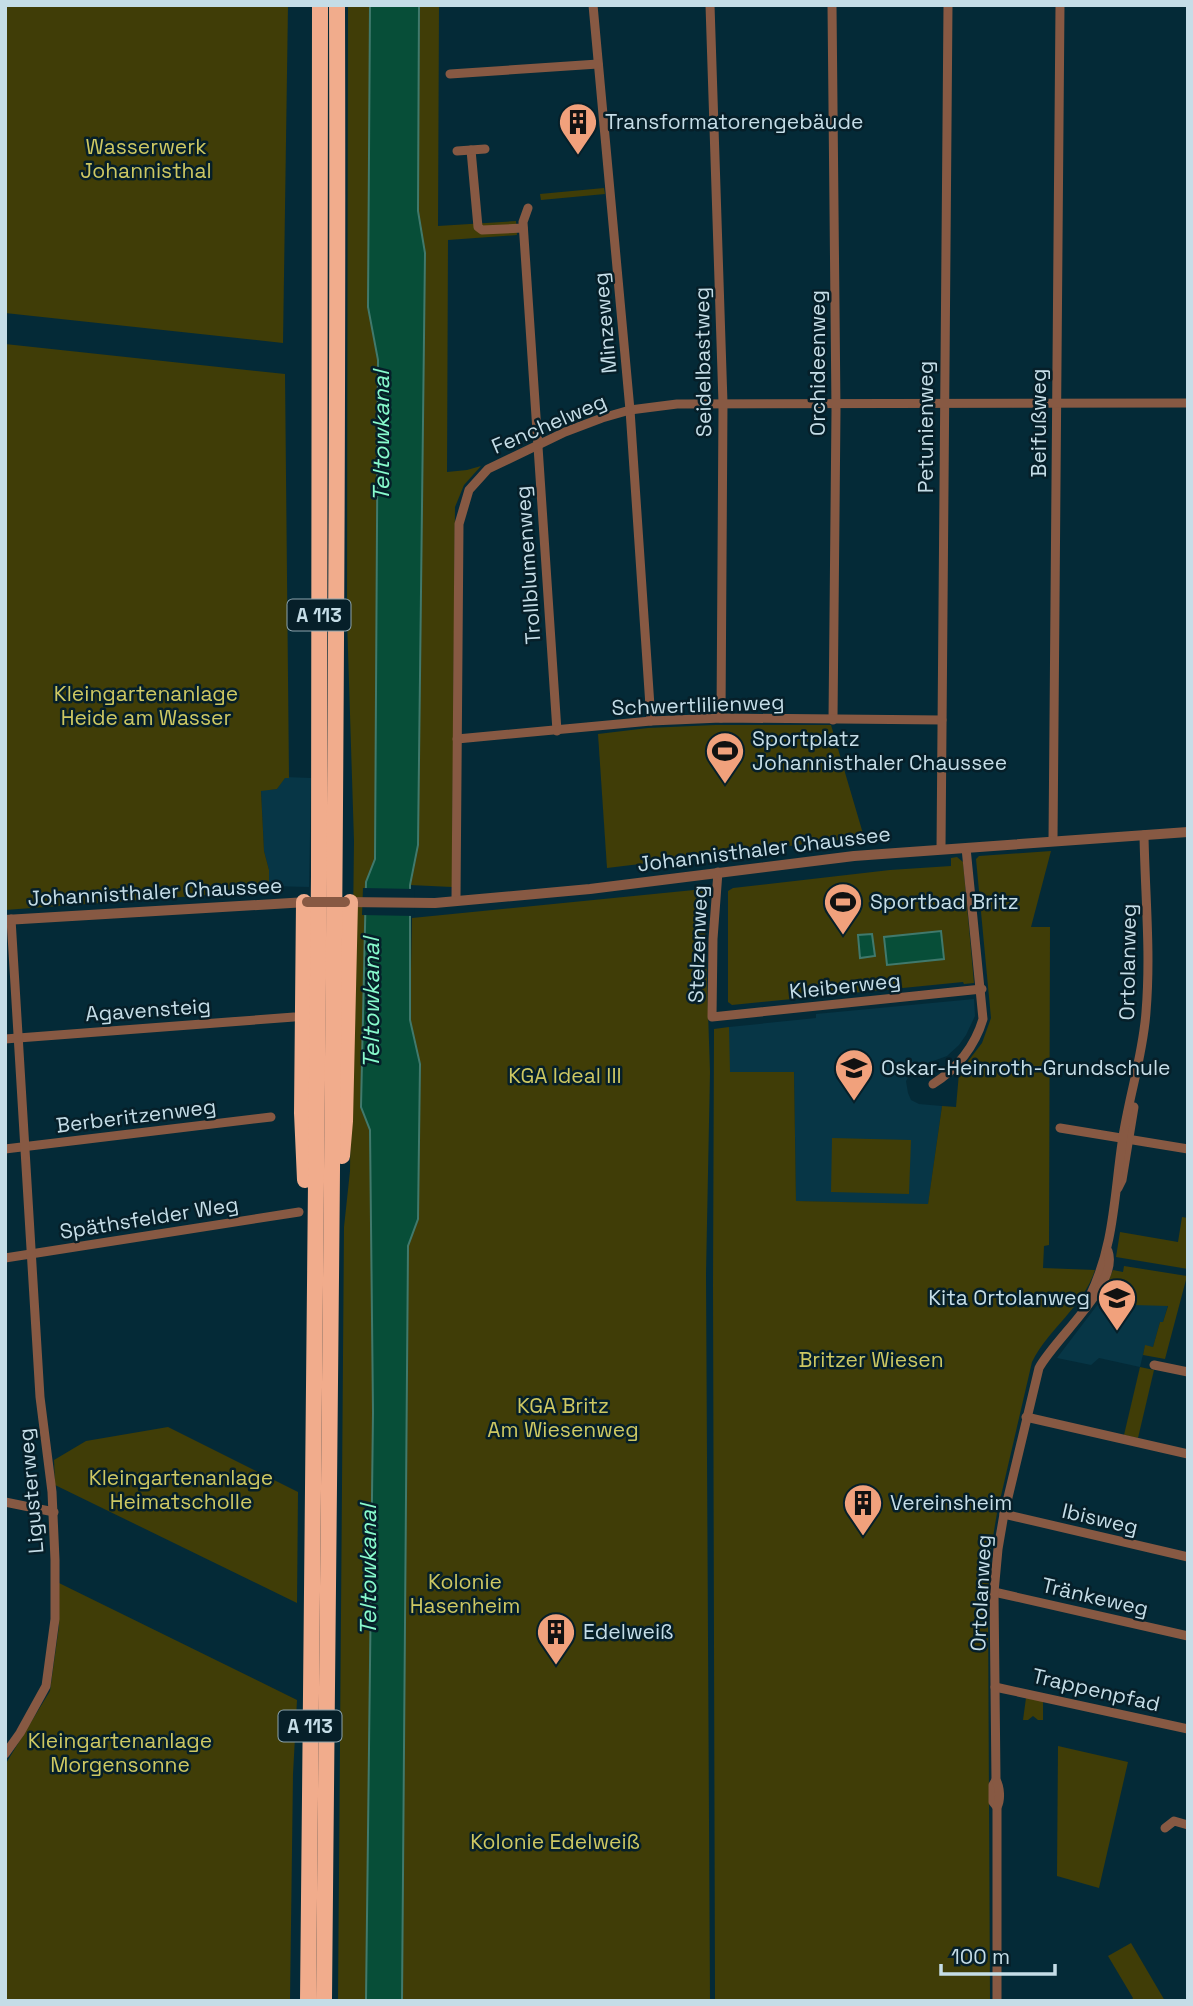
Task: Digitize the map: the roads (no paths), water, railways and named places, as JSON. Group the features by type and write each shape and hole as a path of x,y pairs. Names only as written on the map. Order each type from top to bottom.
{"highway":[{"name":"A 113","path":"308,2001 319,876 320,5"},
{"name":"A 113","path":"324,2001 333,1170 338,378 337,5"},
{"path":"305,902 302,1113 307,1212 314,1225"},
{"path":"333,1170 342,1157 345,1121 351,902"}],"street":[{"name":"Minzeweg","path":"593,5 630,410 651,722"},
{"name":"Seidelbastweg","path":"710,5 723,403 721,718"},
{"name":"Orchideenweg","path":"832,5 836,403 833,720"},
{"name":"Petunienweg","path":"941,849 948,5"},
{"name":"Beifußweg","path":"1053,841 1060,5"},
{"path":"450,74 598,64"},
{"path":"471,149 478,227 482,230 523,228"},
{"path":"457,151 485,149"},
{"name":"Trollblumenweg","path":"528,208 523,228 557,731"},
{"name":"Fenchelweg","path":"456,900 460,513 468,491 488,469 602,418 630,410 677,404 1188,403"},
{"name":"Schwertlilienweg","path":"457,739 721,718 942,720"},
{"name":"Johannisthaler Chaussee","path":"8,920 305,902 435,903 590,889 718,872 941,849 1188,832"},
{"name":"Ortolanweg","path":"997,2001 997,1807 993,1802 993,1785 996,1780 994,1592 1004,1514 1034,1382 1045,1357 1088,1303 1108,1251 1118,1188 1122,1180 1126,1138 1136,1100 1134,1088 1146,1014 1149,954 1143,835"},
{"path":"933,1084 952,1070 978,1036 983,1019 967,848"},
{"name":"Stelzenweg","path":"712,1017 713,939 718,872"},
{"name":"Ligusterweg","path":"5,1754 41,1698 48,1679 55,1619 54,1512 40,1397 8,920"},
{"name":"Kleiberweg","path":"712,1017 982,989"},
{"name":"Agavensteig","path":"5,1039 294,1017"},
{"name":"Berberitzenweg","path":"5,1149 271,1117"},
{"path":"1060,1128 1188,1149"},
{"name":"Späthsfelder Weg","path":"5,1258 299,1212"},
{"path":"1154,1364 1188,1372"},
{"path":"1026,1417 1188,1454"},
{"path":"5,1502 54,1512"},
{"name":"Ibisweg","path":"1004,1514 1188,1557"},
{"name":"Tränkeweg","path":"994,1592 1188,1636"},
{"name":"Trappenpfad","path":"995,1687 1188,1729"},
{"path":"1165,1828 1174,1821 1188,1825"}],"water":[{"name":"Teltowkanal","path":"370,5 419,5 418,211 425,253 418,845 410,885 410,1020 420,1064 418,1219 408,1246 402,2001 366,2001 373,1412 370,1130 361,1107 366,882 375,859 378,360 368,307"},
{"path":"941,931 944,959 887,965 884,937"},
{"path":"872,934 875,956 860,958 858,935"}],"place":[{"name":"Transformatorengebäude","path":"578,156"},
{"name":"Sportplatz Johannisthaler Chaussee","path":"725,785"},
{"name":"Sportbad Britz","path":"843,936"},
{"name":"Oskar-Heinroth-Grundschule","path":"854,1102"},
{"name":"Kita Ortolanweg","path":"1117,1332"},
{"name":"Vereinsheim","path":"863,1537"},
{"name":"Edelweiß","path":"556,1666"}],"park label":[{"name":"Wasserwerk Johannisthal","path":"146,159"},
{"name":"Kleingartenanlage Heide am Wasser","path":"146,706"},
{"name":"KGA Ideal III","path":"565,1076"},
{"name":"Britzer Wiesen","path":"871,1360"},
{"name":"KGA Britz Am Wiesenweg","path":"563,1418"},
{"name":"Kleingartenanlage Heimatscholle","path":"181,1490"},
{"name":"Kolonie Hasenheim","path":"465,1594"},
{"name":"Kleingartenanlage Morgensonne","path":"120,1753"},
{"name":"Kolonie Edelweiß","path":"555,1842"}]}
